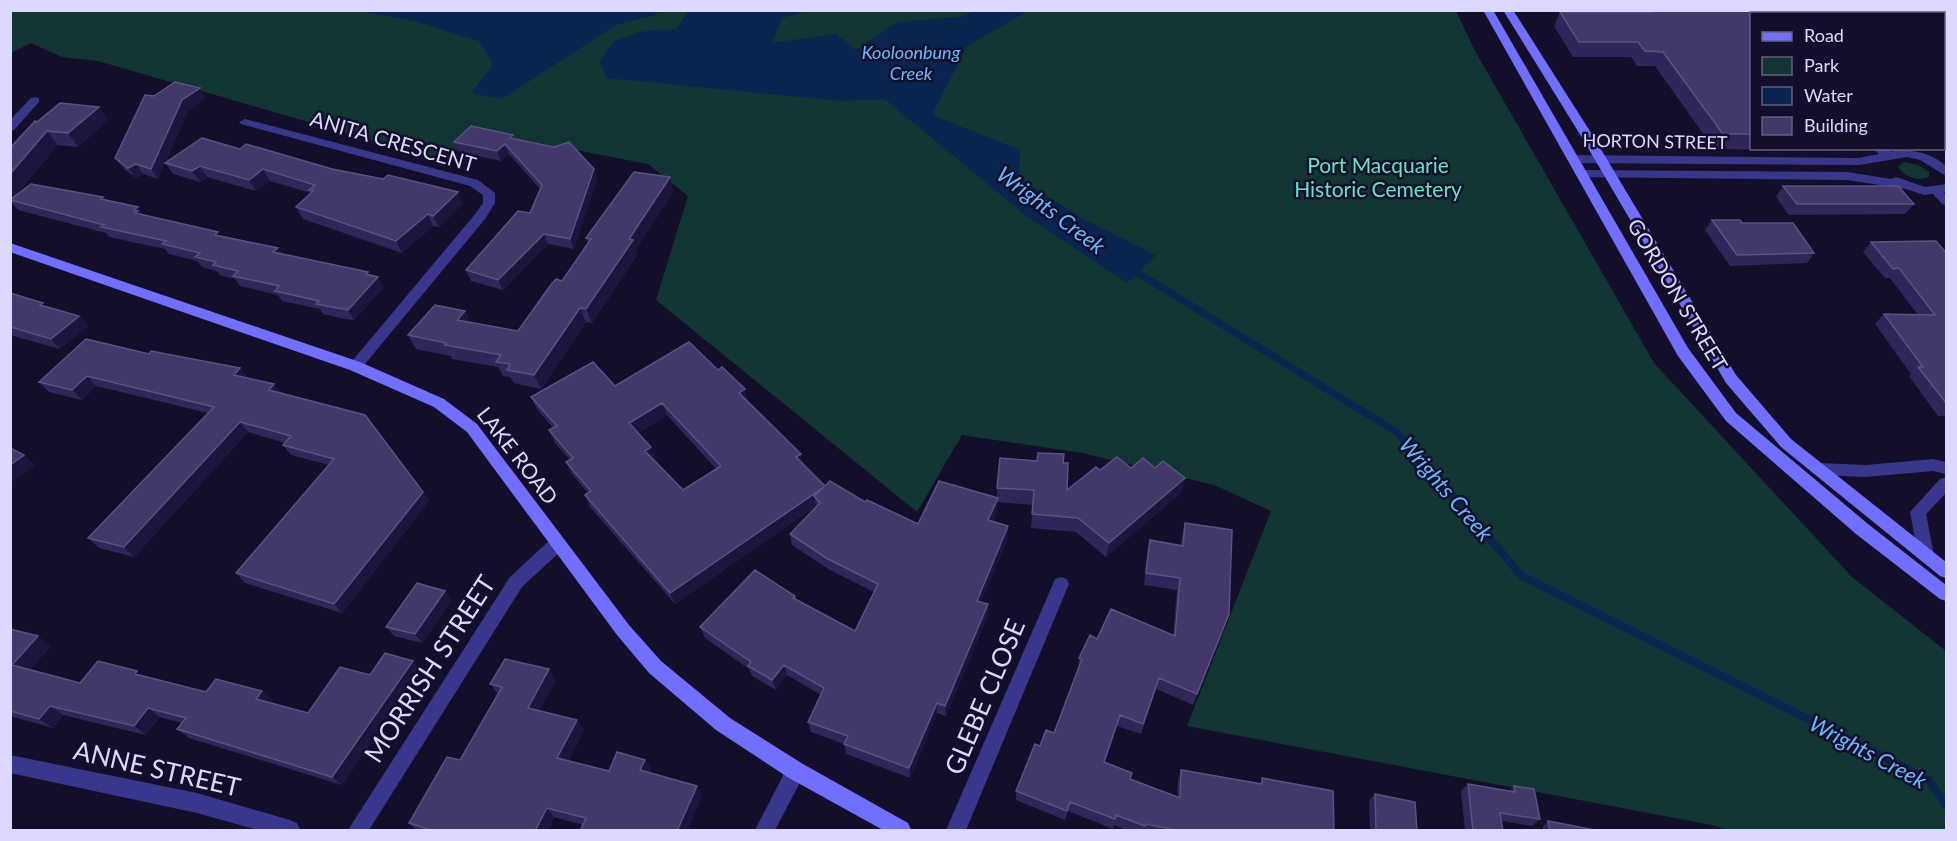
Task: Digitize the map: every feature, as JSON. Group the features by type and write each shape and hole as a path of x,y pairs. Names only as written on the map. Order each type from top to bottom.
{"main road":[{"name":"GORDON STREET","path":"1488,10 1683,352 1731,417 1862,529 1947,594"},
{"name":"GORDON STREET","path":"1508,10 1731,379 1786,444 1947,571"},
{"name":"LAKE ROAD","path":"10,246 355,366 440,402 472,428 622,630 655,667 723,724 796,771 902,831"}],"street":[{"path":"10,128 35,100"},
{"name":"ANITA CRESCENT","path":"245,122 474,183 489,193 489,203 481,216 355,366"},
{"name":"HORTON STREET","path":"1573,159 1837,162 1882,154 1919,154"},
{"path":"1882,154 1880,166 1885,173 1905,185"},
{"path":"1919,154 1947,160"},
{"path":"1919,154 1947,172"},
{"name":"HORTON STREET","path":"1581,174 1847,176 1941,190"},
{"path":"1941,190 1947,201"},
{"path":"1819,469 1866,471 1933,465 1947,468"},
{"path":"1926,555 1918,513 1947,483"},
{"name":"MORRISH STREET","path":"358,831 516,582 557,544"},
{"name":"GLEBE CLOSE","path":"956,831 1062,584"},
{"name":"ANNE STREET","path":"10,764 197,803 290,831"},
{"path":"765,831 796,771"}],"green space":[{"name":"Port Macquarie Historic Cemetery","path":"11,10 1456,11 1475,51 1654,363 1852,577 1946,651 1946,830 1727,830 1712,825 1187,726 1271,511 1214,485 1082,453 962,435 917,512 656,300 688,196 648,164 477,131 446,162 98,61 62,57 31,43 11,53"},
{"path":"1904,162 1918,165 1929,172 1929,177 1916,179 1908,176 1898,167"}],"water":[{"path":"354,10 659,11 657,14 616,25 502,99 471,93 493,65 479,41 414,21"},
{"name":"Kooloonbung Creek","path":"689,11 809,11 782,18 772,43 836,34 856,50 897,22 961,17 976,11 1028,11 967,46 932,115 1020,150 1019,177 1078,216 1156,255 1127,283 1025,215 885,99 841,101 607,78 599,62 614,41 644,31 676,29"}],"building":[{"path":"1652,10 1762,10 1764,12 1750,12 1750,134 1723,134 1663,52 1645,51 1638,42 1579,42 1560,12 1652,12"},
{"path":"175,82 200,88 182,100 151,169 136,164 128,168 115,158 145,95 154,96"},
{"path":"1945,84 1947,84 1947,142 1945,142"},
{"path":"60,103 99,107 68,133 47,131 10,174 10,148 35,121 37,122"},
{"path":"471,126 513,135 510,138 554,147 569,142 594,169 570,239 544,234 498,280 466,270 518,211 530,213 542,185 505,144 497,151 454,142"},
{"path":"202,138 240,149 246,144 332,169 383,179 388,175 458,192 433,216 428,214 396,241 296,207 313,191 309,190 315,185 263,169 249,180 200,166 192,171 165,163"},
{"path":"634,172 670,177 629,239 633,240 586,309 580,308 534,375 507,370 510,364 496,362 501,355 445,345 446,343 408,335 435,305 465,311 457,320 518,331 556,279 562,281 591,239 586,238"},
{"path":"31,184 103,197 101,199 138,207 134,210 138,211 135,213 218,232 215,235 278,248 273,252 368,272 366,274 378,277 348,310 316,304 319,301 275,291 279,286 233,276 238,271 213,265 216,262 195,257 200,253 162,244 166,241 101,227 104,225 10,200"},
{"path":"1783,186 1898,186 1914,204 1797,204"},
{"path":"1712,220 1740,220 1742,223 1793,223 1814,253 1737,255"},
{"path":"1936,241 1947,254 1947,404 1918,367 1923,367 1884,314 1935,315 1899,268 1893,269 1871,242"},
{"path":"10,293 43,303 40,305 79,316 51,339 10,327"},
{"path":"86,339 149,354 151,351 240,368 234,375 274,384 269,390 365,415 423,492 334,604 236,573 334,459 283,445 291,436 240,422 124,547 88,538 214,407 87,376 72,390 39,382"},
{"path":"689,342 718,370 722,367 745,389 739,393 801,454 796,457 825,486 830,481 865,502 867,500 918,524 939,481 998,498 988,520 1008,526 977,601 988,604 945,706 937,703 909,768 844,744 848,736 808,722 824,688 784,665 772,680 748,666 751,662 700,627 755,570 795,596 793,598 855,631 878,584 828,559 790,534 820,503 814,496 824,487 670,593 585,495 591,491 566,462 573,458 549,430 557,426 531,397 593,362 615,386","holes":["662,403 721,466 683,490 645,451 651,447 629,423"]},
{"path":"10,448 24,455 10,465"},
{"path":"1038,453 1064,454 1063,463 1068,463 1067,490 1096,467 1100,470 1117,457 1131,468 1143,458 1155,468 1163,461 1185,478 1109,543 1078,518 1032,514 1034,490 997,488 1000,458 1037,461"},
{"path":"1185,523 1232,530 1229,614 1197,694 1159,678 1143,724 1120,715 1104,762 1132,773 1130,779 1180,798 1181,770 1262,784 1262,778 1333,791 1334,831 1180,831 1146,824 1145,826 1116,815 1115,819 1070,802 1067,811 1016,791 1035,744 1040,746 1046,730 1054,733 1082,659 1079,658 1090,635 1097,639 1111,609 1175,636 1180,578 1146,573 1150,540 1183,546"},
{"path":"417,583 445,591 415,634 386,627"},
{"path":"10,629 38,636 12,665 80,683 98,661 137,671 135,674 206,692 216,679 262,691 256,699 308,713 340,667 370,675 385,653 413,661 332,777 177,729 186,718 148,708 134,726 50,706 39,719 10,711"},
{"path":"505,659 549,669 528,708 577,720 557,758 609,771 617,752 645,760 640,770 697,786 677,831 580,831 586,818 547,808 535,831 435,831 409,823 447,757 460,760 502,687 490,684"},
{"path":"1468,784 1515,792 1514,786 1534,789 1540,819 1500,813 1503,831 1473,831"},
{"path":"1375,794 1415,802 1417,831 1376,831"},
{"path":"1548,821 1600,831 1550,831"}],"waterway":[{"name":"Wrights Creek","path":"1130,268 1398,433 1453,496"},
{"name":"Wrights Creek","path":"1452,495 1522,576 1928,779 1946,806"}]}
